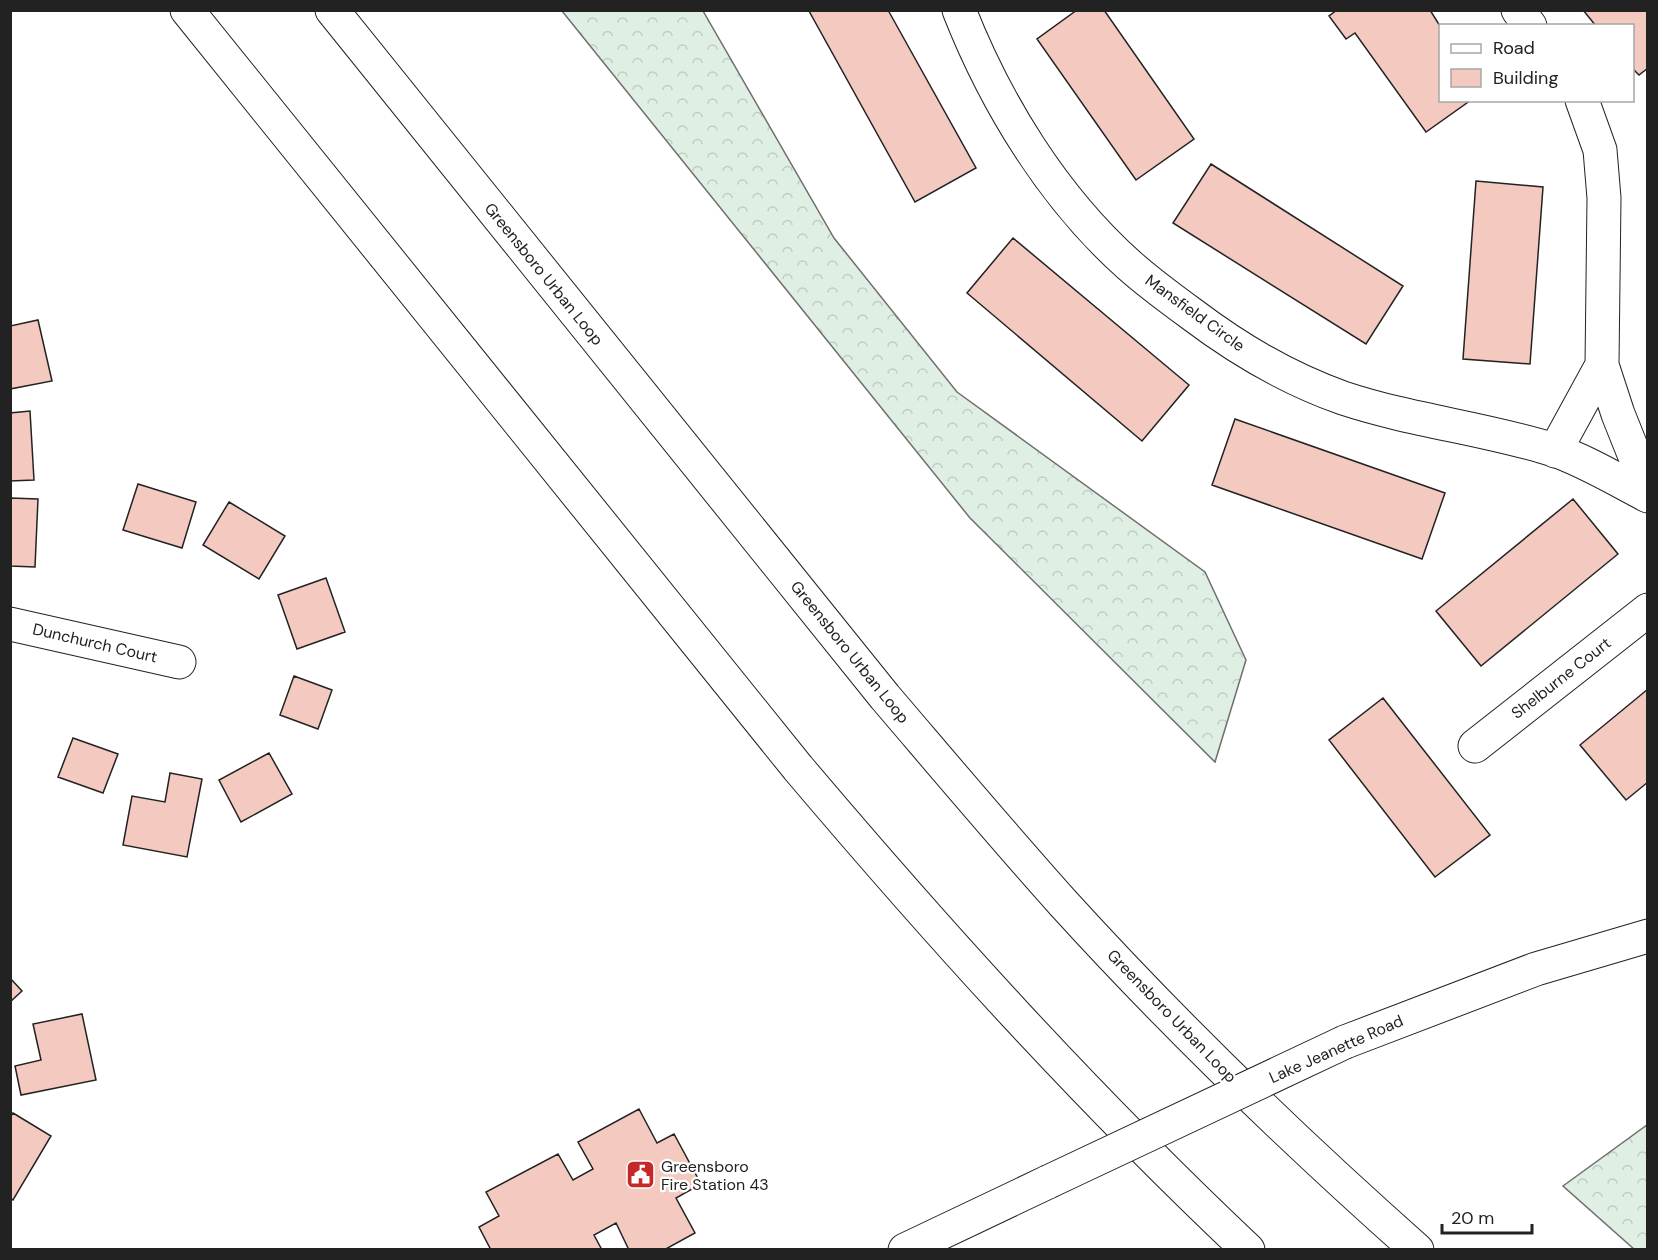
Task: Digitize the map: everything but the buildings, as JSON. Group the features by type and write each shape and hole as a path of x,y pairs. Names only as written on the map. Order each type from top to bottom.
{"main road":[{"path":"187,10 783,750 888,875 981,980 1077,1082 1248,1250"},
{"name":"Greensboro Urban Loop","path":"332,10 885,697 974,802 1064,904 1254,1100 1417,1250"},
{"name":"Mansfield Circle","path":"959,10 976,54 1005,106 1028,144 1081,215 1128,264 1226,339 1289,375 1343,398 1555,451 1647,496"},
{"path":"1518,10 1528,24"},
{"path":"1583,102 1600,150 1602,174 1602,365 1647,489"},
{"path":"1555,451 1602,365"},
{"name":"Shelburne Court","path":"1474,746 1647,610"},
{"name":"Dunchurch Court","path":"10,624 179,662"},
{"name":"Lake Jeanette Road","path":"905,1250 1345,1042 1536,969 1647,936"}],"green space":[{"path":"562,11 703,11 834,238 957,392 1205,572 1246,660 1215,762 970,518"},
{"path":"1647,1125 1647,1249 1634,1249 1563,1186"}],"place":[{"name":"Greensboro Fire Station 43","path":"640,1175"}]}
